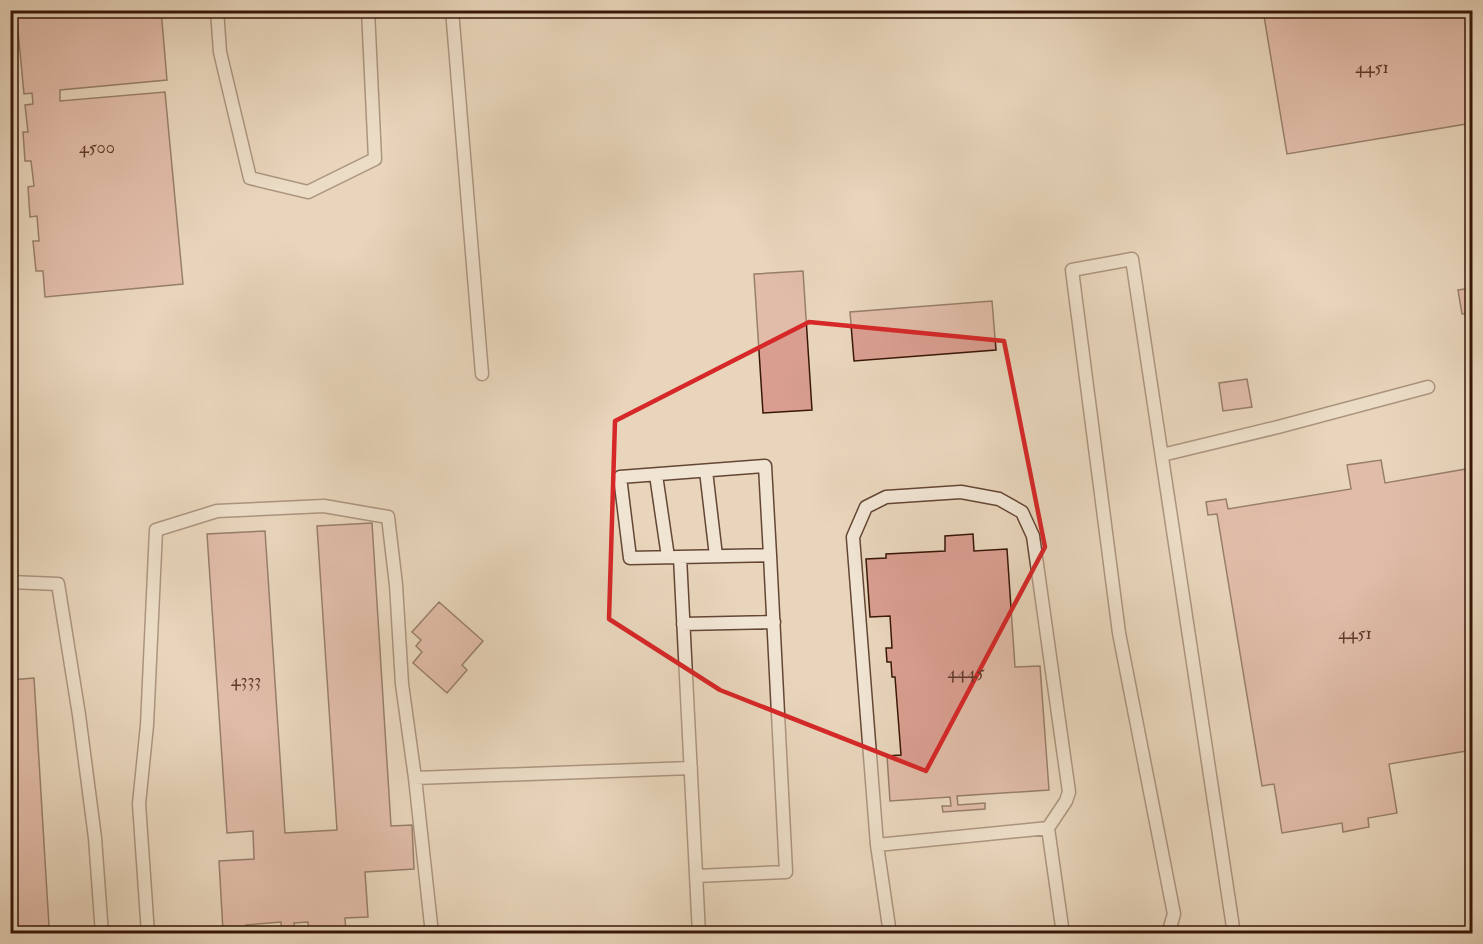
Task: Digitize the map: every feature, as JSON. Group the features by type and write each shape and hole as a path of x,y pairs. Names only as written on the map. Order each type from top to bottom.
{"lane":[{"path":"217,10 220,52 250,178 308,192 375,159 368,10"},
{"path":"452,10 483,374"},
{"path":"1168,933 1174,914 1119,633 1072,270 1132,259 1234,933"},
{"path":"1162,455 1428,387"},
{"path":"696,876 786,872 774,622 765,466 620,477 630,558 770,555"},
{"path":"706,471 716,556"},
{"path":"656,475 674,557 683,624 699,933"},
{"path":"890,933 877,845 853,537 866,507 886,497 961,492 999,499 1022,512 1033,536 1069,792 1066,801 1048,828 1063,933"},
{"path":"148,933 139,804 147,725 156,530 217,511 324,506 388,517 396,585 402,684 432,933"},
{"path":"10,582 58,584 79,715 94,838 102,933"},
{"path":"683,624 774,622"},
{"path":"415,778 691,768"},
{"path":"877,845 1048,828"}],"highlighted area":[{"path":"809,322 1004,341 1045,547 926,771 720,690 609,619 615,421"}],"building":[{"path":"16,10 161,10 167,80 60,90 60,101 165,92 183,284 45,297 43,271 36,271 33,241 39,241 37,216 30,217 28,187 34,186 31,161 25,161 23,132 28,132 25,105 33,104 32,93 24,94"},
{"path":"1263,10 1472,10 1472,123 1287,154"},
{"path":"803,271 812,410 763,413 754,274"},
{"path":"1472,288 1472,313 1462,314 1458,290"},
{"path":"992,301 996,350 854,361 850,312"},
{"path":"1247,379 1252,407 1223,411 1219,383"},
{"path":"1381,460 1385,483 1472,468 1472,750 1389,764 1397,813 1368,818 1369,827 1343,832 1342,823 1282,833 1274,784 1262,786 1217,514 1208,515 1206,502 1226,499 1228,509 1351,489 1347,465"},
{"path":"372,523 391,826 412,825 414,869 365,872 368,917 345,918 346,934 309,934 308,922 294,923 295,934 282,934 281,922 246,925 247,930 223,931 219,861 254,859 253,831 227,833 207,534 265,531 285,833 337,830 317,526"},
{"path":"973,534 974,551 1007,549 1015,667 1040,666 1049,790 957,796 958,805 985,803 985,809 943,812 942,806 951,806 950,797 890,801 887,756 901,755 895,677 892,677 891,662 887,662 886,648 892,648 890,616 870,617 866,559 886,558 886,554 945,551 945,536"},
{"path":"439,602 483,641 462,665 467,670 447,693 413,663 422,652 416,646 421,640 412,632"},
{"path":"34,678 49,926 10,928 10,680"}]}
